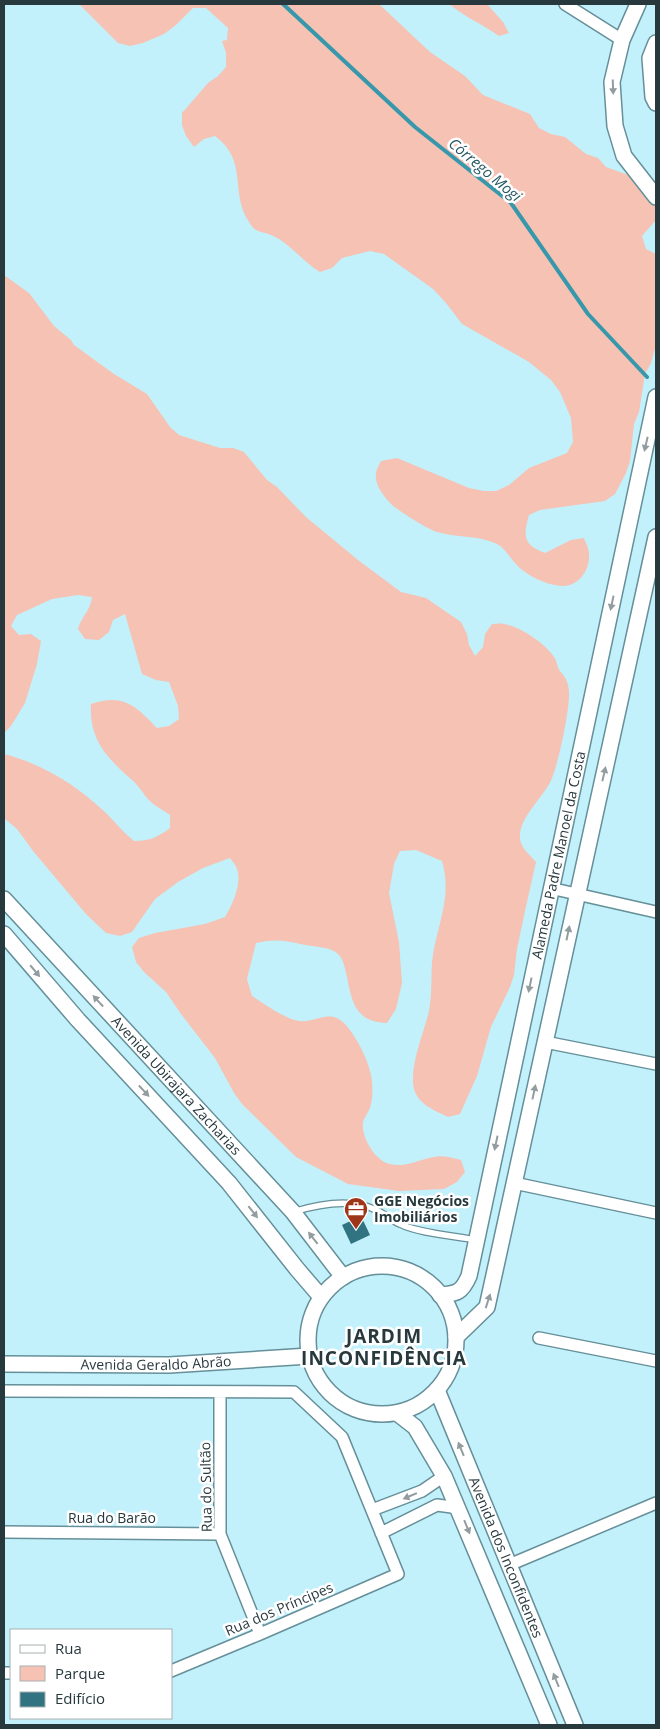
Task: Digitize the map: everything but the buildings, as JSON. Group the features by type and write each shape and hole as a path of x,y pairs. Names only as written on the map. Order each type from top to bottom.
{"main road":[{"path":"638,4 622,40 612,82 616,126 624,156 656,197"},
{"path":"656,43 650,58 653,97 656,103"},
{"name":"Alameda Padre Manoel da Costa","path":"440,1295 453,1294 464,1287 469,1276 550,888 656,397"},
{"name":"Alameda Padre Manoel da Costa","path":"456,1337 487,1307 656,537"},
{"name":"Avenida Ubirajara Zacharias","path":"4,899 293,1212 343,1277"},
{"name":"Avenida Ubirajara Zacharias","path":"4,934 78,1020 229,1183 321,1297"},
{"path":"382,1266 401,1269 420,1276 446,1303 454,1320 456,1337 455,1356 448,1375 437,1390 419,1405 397,1413 374,1414 351,1408 332,1395 317,1377 309,1356 307,1335 312,1315 321,1297 343,1277 362,1269 382,1266"},
{"name":"Avenida Geraldo Abrão","path":"4,1364 169,1364 309,1356"},
{"name":"Avenida dos Inconfidentes","path":"437,1390 575,1725"},
{"name":"Avenida dos Inconfidentes","path":"397,1413 415,1427 444,1476 549,1725"},
{"path":"486,1574 509,1565"}],"street":[{"path":"565,4 622,40"},
{"path":"550,888 656,912"},
{"path":"545,1042 656,1064"},
{"path":"514,1183 656,1213"},
{"path":"539,1338 656,1361"},
{"path":"4,1392 294,1392 342,1437 381,1532 437,1505 459,1508"},
{"name":"Rua do Sultão","path":"220,1392 220,1534 260,1634"},
{"path":"372,1510 422,1491 444,1476"},
{"path":"509,1565 656,1503"},
{"name":"Rua do Barão","path":"4,1532 220,1534"},
{"name":"Rua dos Príncipes","path":"172,1671 398,1574 381,1532"}],"lane":[{"path":"293,1212 316,1205 331,1203 360,1205 374,1209 400,1224 413,1228 476,1240"}],"green space":[{"path":"79,4 379,4 430,52 465,76 483,95 530,114 539,128 551,134 565,137 586,154 598,158 606,167 631,176 656,205 656,220 642,236 646,249 656,254 656,345 651,363 645,374 639,412 634,424 630,461 615,494 605,501 540,510 529,515 526,529 526,539 532,547 545,553 571,540 584,538 588,548 589,561 580,579 569,585 549,584 524,572 497,544 483,539 433,531 392,505 381,491 376,480 376,471 381,461 397,458 469,488 496,491 509,485 529,468 567,453 573,442 571,418 560,392 551,380 529,362 462,324 433,289 384,254 370,251 342,258 332,268 320,272 278,238 254,228 243,211 232,156 215,136 204,139 194,147 186,136 182,125 182,113 208,83 226,67 226,53 222,41 227,40 228,28 206,8 193,8 164,34 130,46 118,43"},
{"path":"449,4 487,4 503,22 509,33 499,36"},
{"path":"4,275 29,293 54,326 71,340 74,345 114,374 147,394 170,427 179,435 220,448 233,448 244,452 267,480 277,487 306,517 358,560 401,592 426,598 461,622 475,656 483,647 485,634 492,624 510,625 539,641 554,657 566,680 569,691 568,710 558,760 549,785 529,812 520,834 522,846 536,862 517,949 514,975 491,1027 477,1076 460,1114 448,1117 429,1107 417,1097 413,1083 417,1052 429,1011 432,962 445,900 445,875 442,861 416,850 400,851 394,864 389,893 399,942 402,983 396,1009 387,1023 368,1019 357,1009 351,995 342,960 336,952 328,949 281,941 256,943 247,979 252,996 293,1020 305,1021 323,1017 334,1017 345,1024 361,1048 371,1075 372,1100 363,1122 364,1134 370,1147 384,1162 396,1165 437,1156 461,1160 465,1172 457,1182 444,1189 399,1191 348,1184 296,1157 242,1104 215,1058 166,992 136,962 132,947 139,938 155,933 205,924 225,917 238,887 238,875 230,858 203,868 178,882 155,899 132,932 120,936 106,933 86,914 17,829 4,818 4,754 46,770 72,785 96,804 134,841 154,838 162,834 170,828 170,815 149,801 137,784 115,764 101,747 93,728 91,704 102,701 120,701 142,713 157,728 169,726 179,719 178,706 169,682 156,680 142,674 125,614 113,620 109,632 99,640 85,639 78,629 90,606 92,597 78,595 52,599 17,615 11,626 19,635 31,634 41,641 37,664 25,703 11,726 4,733"}],"waterway":[{"name":"Córrego Mogi","path":"283,4 415,127 511,203 588,314 647,377"}],"place":[{"name":"GGE Negócios Imobiliários","path":"356,1230"}],"district":[{"name":"JARDIM INCONFIDÊNCIA","path":"384,1347"}]}
